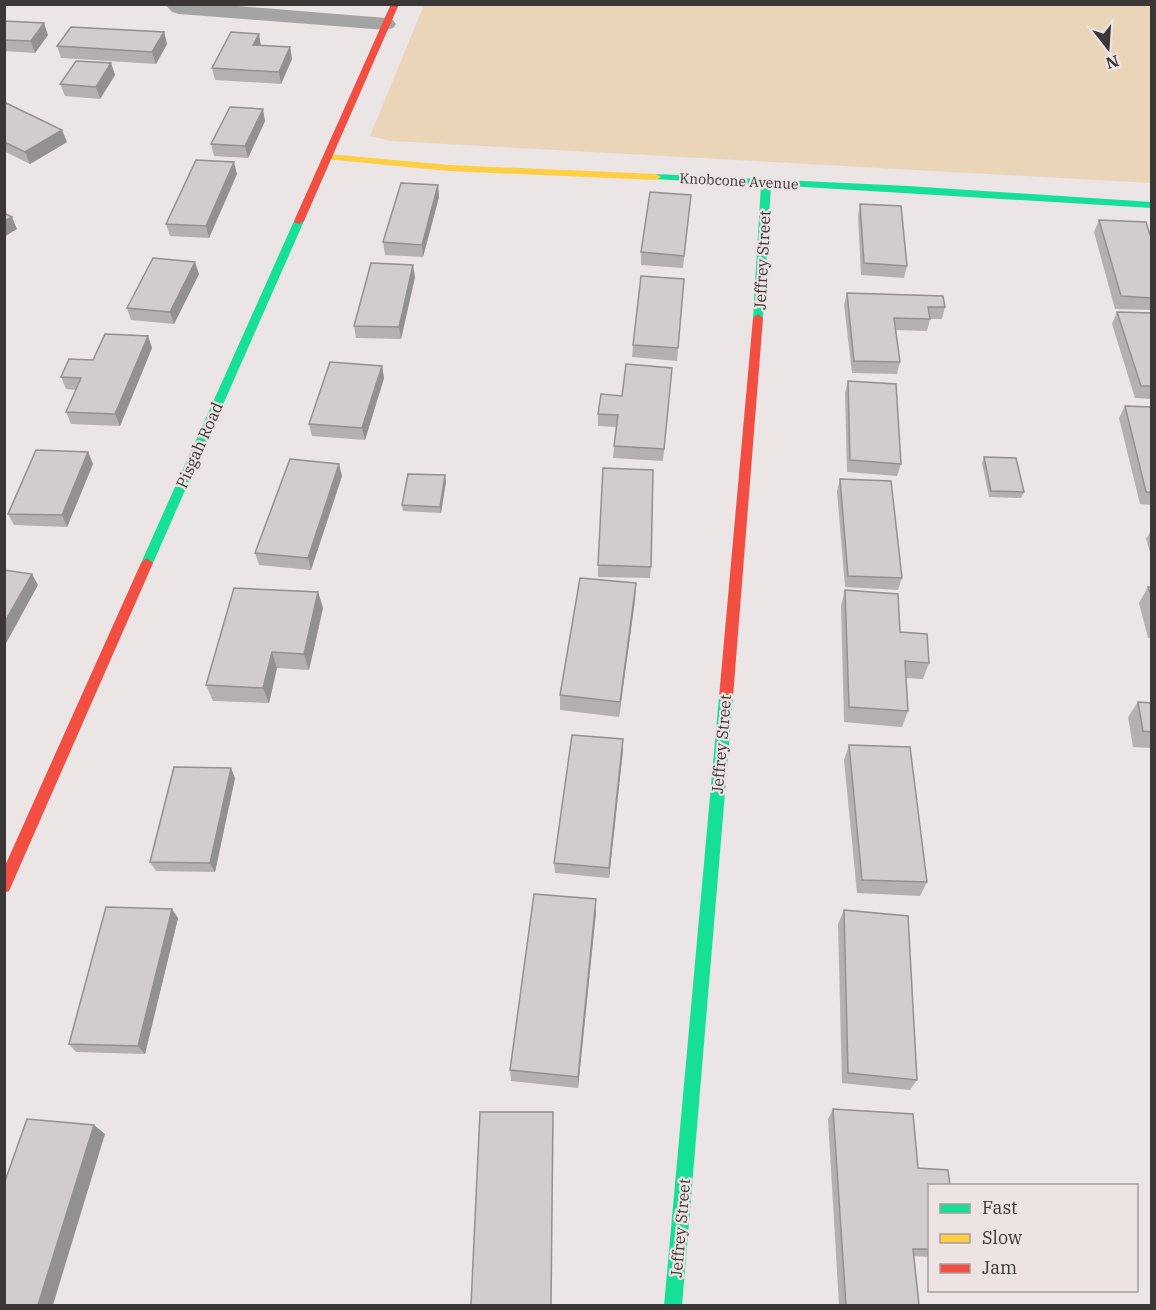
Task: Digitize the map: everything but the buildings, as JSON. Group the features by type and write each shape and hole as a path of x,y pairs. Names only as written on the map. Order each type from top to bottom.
{"street":[{"path":"175,4 179,8 392,12"},
{"path":"367,4 392,12"},
{"name":"Pisgah Road","path":"4,886 392,12"},
{"name":"Knobcone Avenue","path":"328,157 470,169 766,182 1152,205"},
{"name":"Jeffrey Street","path":"673,1305 758,324 766,182"}],"shaded area":[{"path":"424,5 1151,5 1151,183 391,141 370,136"}],"traffic: fast":[{"path":"656,177 908,189 1152,205"},
{"path":"758,318 766,182"},
{"path":"147,563 299,221"},
{"path":"673,1306 726,697"}],"traffic: slow":[{"path":"328,157 449,168 656,177"}],"traffic: jam":[{"path":"299,221 395,4"},
{"path":"726,697 758,318"},
{"path":"4,886 147,563"}]}
